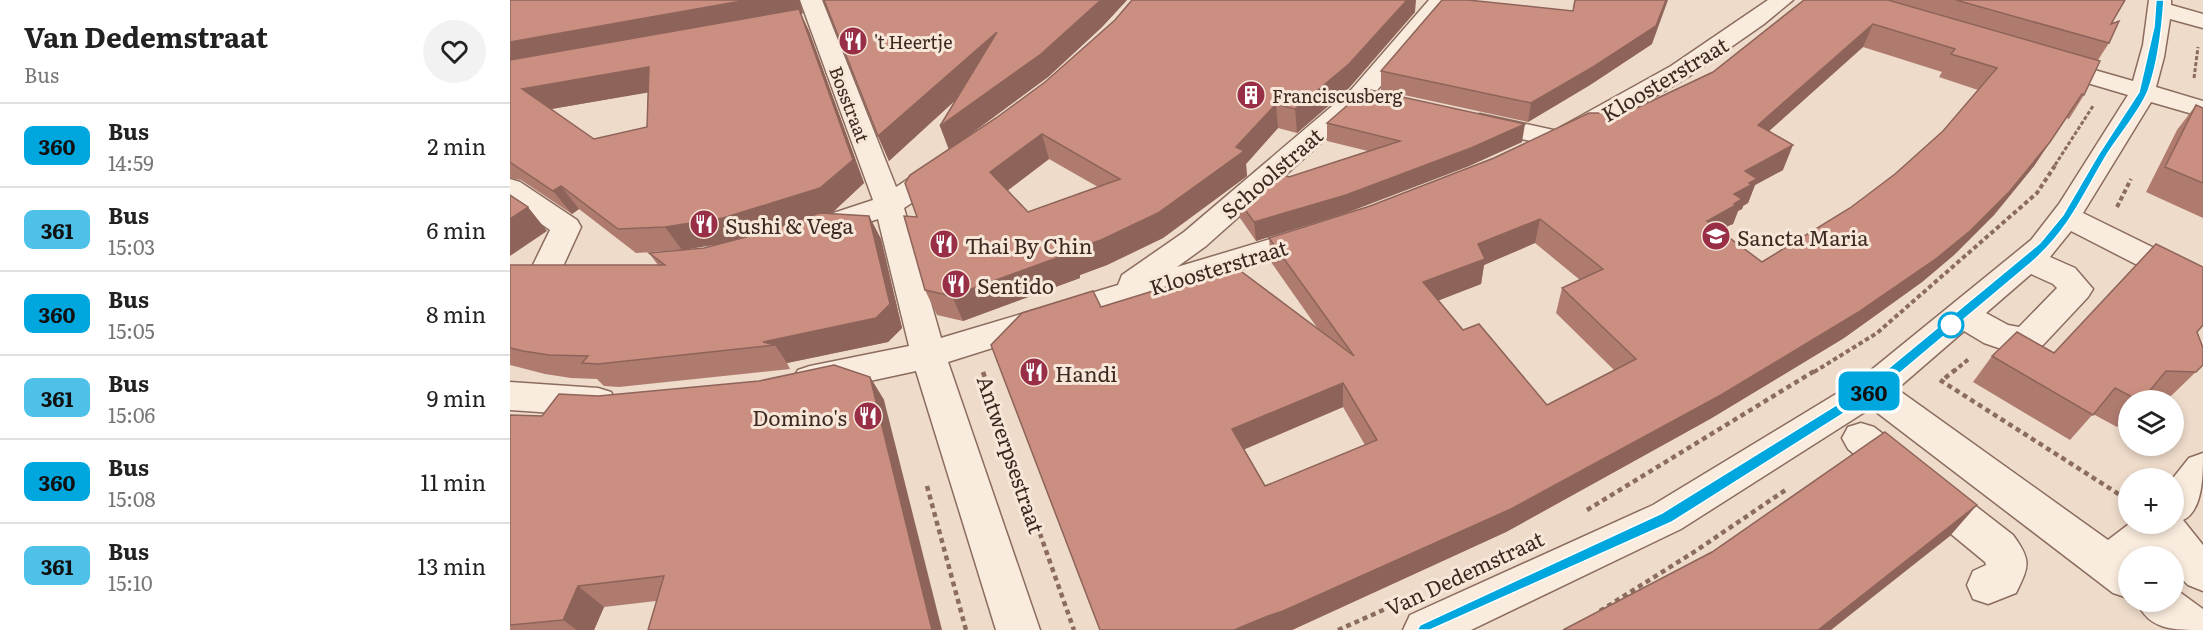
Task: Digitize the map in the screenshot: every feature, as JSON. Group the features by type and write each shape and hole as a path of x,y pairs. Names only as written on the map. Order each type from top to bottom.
{"street":[{"name":"Schoolstraat","path":"1110,300 1195,238 1372,97 1441,0"},
{"name":"Kloosterstraat","path":"1519,157 1629,104 1686,70 1782,0"},
{"path":"2160,5 2200,20"},
{"name":"Van Dedemstraat","path":"1425,630 1667,517 1872,390 2028,260 2044,246 2068,217 2103,155 2159,96 2160,5"},
{"name":"Bosstraat","path":"809,12 889,206 928,355"},
{"path":"2028,58 2203,108"},
{"path":"1461,117 1558,139"},
{"path":"792,237 889,206 968,154"},
{"path":"510,188 566,227 534,272 581,267"},
{"path":"2068,217 2203,285"},
{"name":"Kloosterstraat","path":"775,388 928,355 1336,229"},
{"path":"1962,315 1996,334 2016,341 2031,336 2077,289 2064,276 2028,260"},
{"path":"928,355 1018,630"},
{"path":"1872,390 2118,571"},
{"path":"510,396 631,402"},
{"path":"1861,438 1999,548 2005,557 2007,567 2001,579 1988,585"},
{"path":"2184,493 2203,469"},
{"path":"2140,546 2150,534"},
{"path":"2169,534 2184,554 2203,572"},
{"path":"2172,612 2196,630"}],"path":[{"path":"2159,96 2194,84 2201,29 2200,20"},
{"path":"1584,512 1877,333 2037,193 2108,82"},
{"name":"Antwerpsestraat","path":"928,355 980,363 1074,630"},
{"path":"1908,361 2118,494"},
{"name":"Van Dedemstraat","path":"1338,630 1393,606"}],"building":[{"path":"510,0 747,0 510,42"},
{"path":"824,0 1101,0 1041,54 940,126 997,32 878,136"},
{"path":"1132,0 1407,0 1349,64 1295,109 1276,104 1236,147 1244,151 1158,213 1101,240 1072,250 1073,252 952,296 925,290 904,216 917,217 905,183 910,175 996,118 1045,82 1115,20","holes":["1042,134 1120,179 1028,212 990,172"]},
{"path":"1442,0 1468,0 1573,11 1575,0 1666,0 1656,26 1593,67 1531,103 1381,71"},
{"path":"1804,0 1888,0 2100,61 2084,95 2082,94 2050,142 2010,191 1970,231 1937,258 1857,313 1721,395 1511,509 1283,611 1234,630 1100,630 991,345 1022,313 1093,291 1101,307 1234,266 1354,356 1269,238 1370,206 1494,158 1589,113 1618,113 1621,111 1624,114 1713,72","holes":["1873,24 1955,49 1951,54 1997,68 1943,131 1895,174 1850,208 1762,262 1707,221 1736,205 1734,204 1742,199 1734,194 1757,179 1745,171 1793,145 1758,125","1540,219 1603,269 1562,288 1636,359 1547,405 1479,324 1463,330 1423,282 1485,259 1478,244","1343,383 1377,440 1265,486 1232,429"]},
{"path":"1956,0 2125,0 2111,24 2119,21 2109,43"},
{"path":"799,9 853,160 820,188 723,218 665,227 618,229 561,186 553,191 510,162 510,60","holes":["649,67 647,127 594,139 522,89"]},
{"path":"1366,89 1525,124 1471,148 1346,195 1254,222 1238,200 1273,170 1289,177 1400,141 1327,123"},
{"path":"2196,105 2203,108 2203,183 2165,167"},
{"path":"510,195 528,207 510,219"},
{"path":"820,213 869,216 890,304 876,318 763,342 775,345 598,364 582,363 588,356 549,355 510,348 510,265 665,265 649,253 704,248 757,234"},
{"path":"2156,244 2203,267 2203,325 2197,332 2203,348 2203,365 2196,372 2166,371 2150,390 2115,388 2093,415 1992,356 2017,332 2054,353"},
{"path":"834,365 870,377 932,630 648,630 664,576 578,586 563,620 510,625 510,415 542,416 559,394 598,396 759,381"},
{"path":"1885,432 1977,505 1818,630 1563,630 1712,552"}],"bus line":[{"name":"360","path":"1425,630 1667,517 1872,390 2028,260 2044,246 2068,217 2103,155 2143,92 2158,27 2160,0"}],"place":[{"name":"'t Heertje","path":"853,41"},
{"name":"Franciscusberg","path":"1251,95"},
{"name":"Sushi & Vega","path":"704,224"},
{"name":"Sancta Maria","path":"1716,236"},
{"name":"Thai By Chin","path":"944,244"},
{"name":"Sentido","path":"956,284"},
{"name":"Handi","path":"1034,372"},
{"name":"Domino's","path":"868,416"}]}
